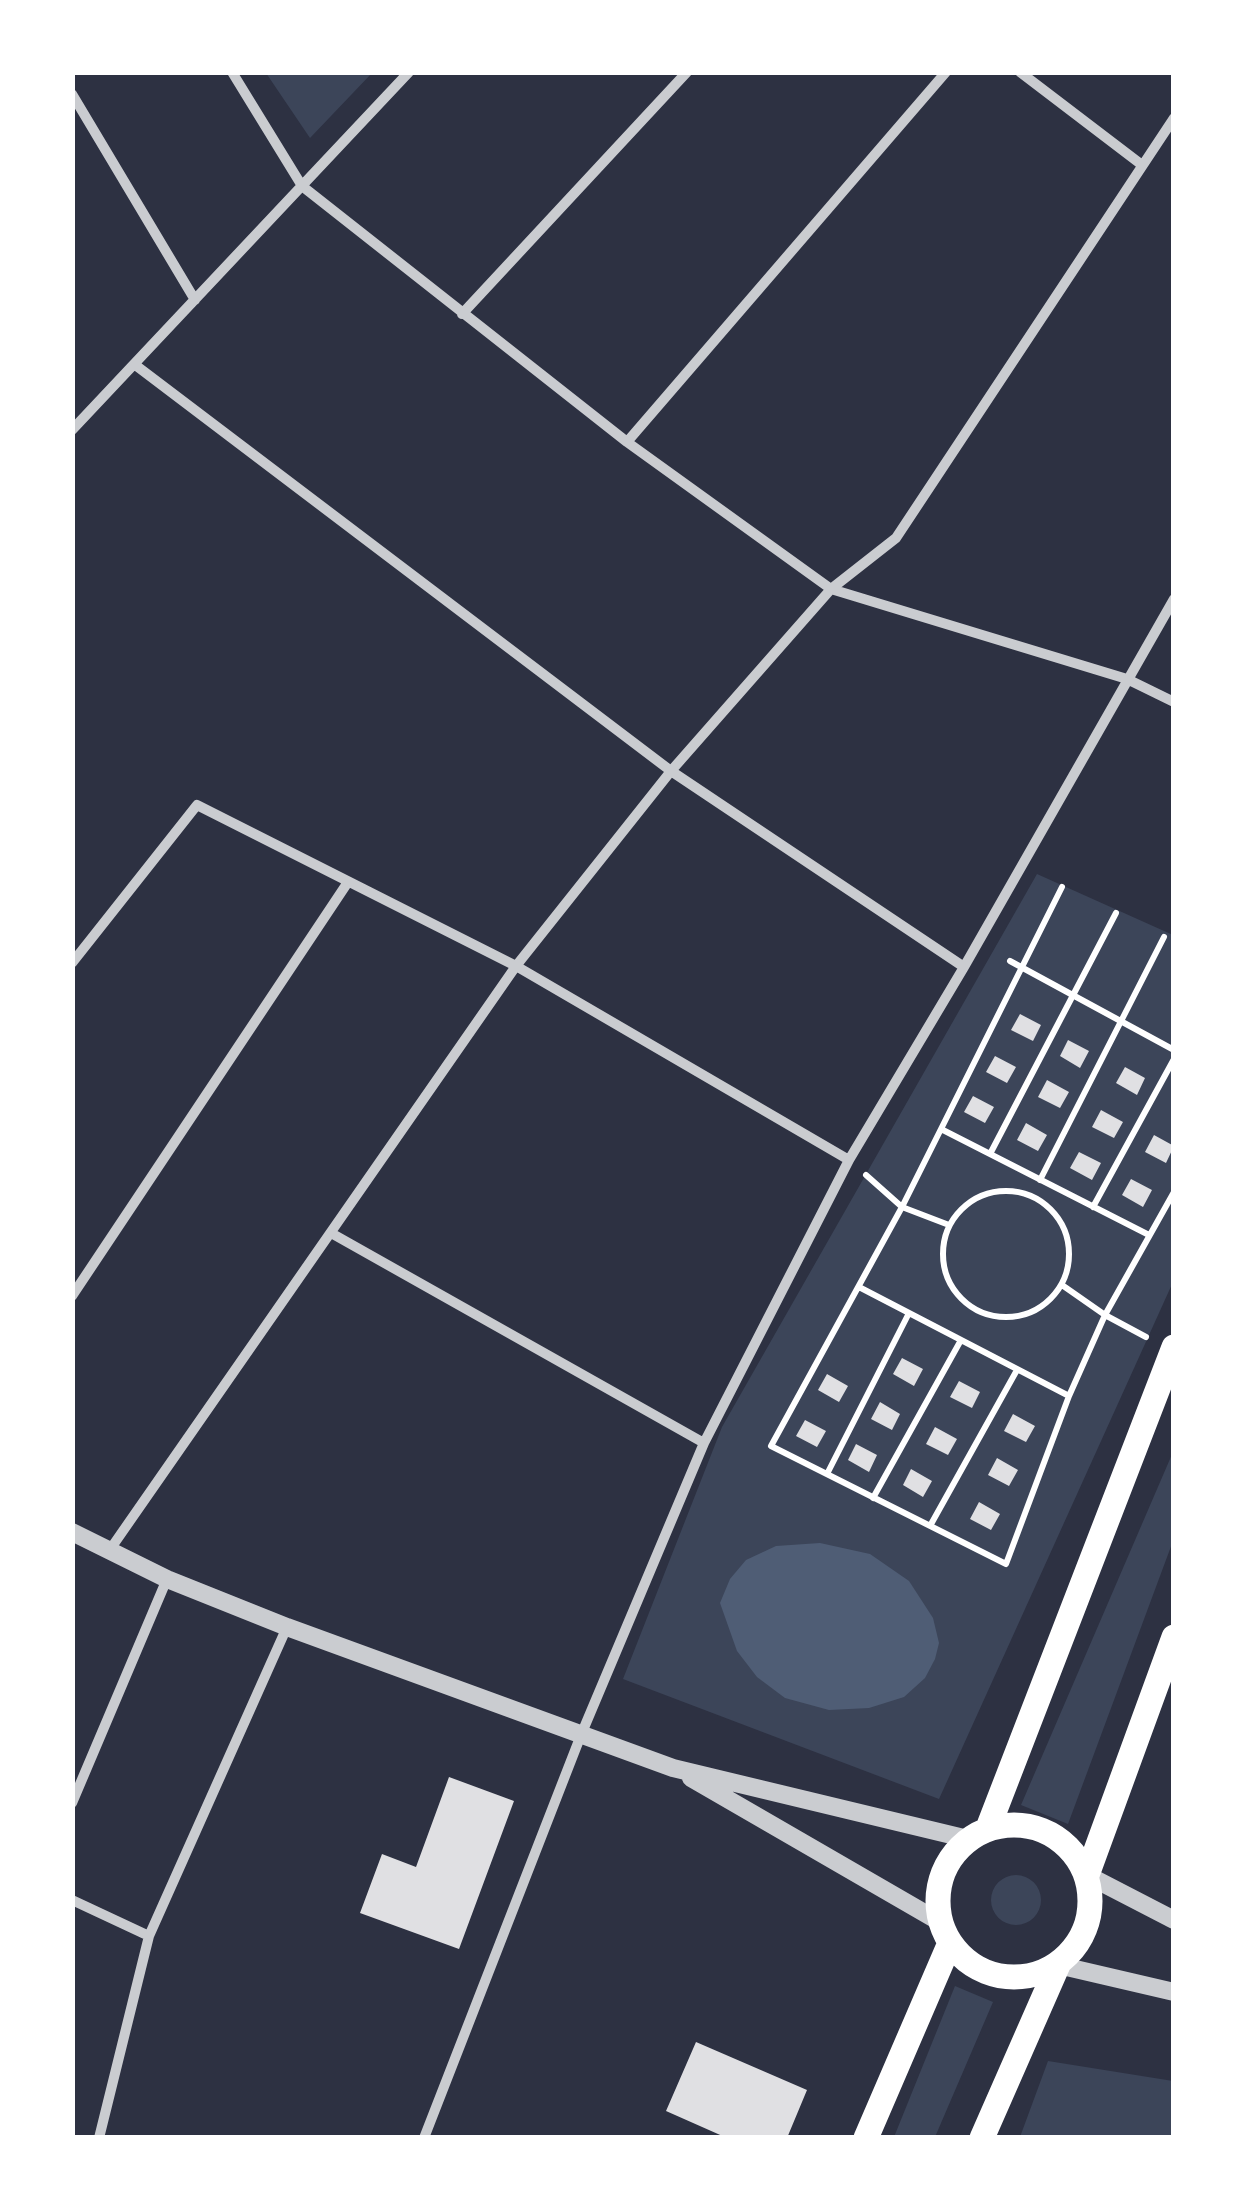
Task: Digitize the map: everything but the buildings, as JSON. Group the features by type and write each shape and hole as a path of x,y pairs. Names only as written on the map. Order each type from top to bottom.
{"main road":[{"path":"978,1834 1172,1348"},
{"path":"1087,1876 1174,1636"},
{"path":"1010,1824 1034,1826 1056,1836 1075,1853 1087,1876 1092,1900 1087,1925 1076,1948 1058,1965 1035,1975 1010,1978 985,1972 965,1960 945,1933 938,1899 942,1876 952,1856 978,1834 1010,1824"},
{"path":"866,2138 945,1933"},
{"path":"982,2138 1058,1965"}],"street":[{"path":"232,72 302,186 627,442 831,589 1127,678 1174,702"},
{"path":"72,430 409,72"},
{"path":"462,314 686,72"},
{"path":"627,442 946,72"},
{"path":"1020,72 1142,165"},
{"path":"72,94 195,300"},
{"path":"109,1551 516,966 671,770 831,589 896,538 1174,118"},
{"path":"134,364 671,770 964,967"},
{"path":"424,2138 581,1735 704,1443 848,1160 964,967 1174,599"},
{"path":"72,963 197,805 516,966 848,1160"},
{"path":"72,1296 348,882"},
{"path":"331,1232 704,1443"},
{"path":"72,1532 167,1580 673,1768 978,1834"},
{"path":"72,1803 167,1580"},
{"path":"99,2138 149,1936 287,1626"},
{"path":"673,1768 945,1933"},
{"path":"1087,1876 1174,1920"},
{"path":"72,1900 149,1936"},
{"path":"1058,1965 1174,1992"}],"path":[{"path":"1062,887 902,1207 770,1446 1006,1564 1068,1396 1105,1315 1174,1192"},
{"path":"990,1154 1116,913"},
{"path":"1040,1180 1164,938"},
{"path":"1010,961 1174,1050"},
{"path":"1093,1206 1174,1059"},
{"path":"941,1129 1149,1235"},
{"path":"848,1160 902,1207 949,1225"},
{"path":"999,1191 1037,1198 1063,1227 1069,1246 1062,1285 1048,1302 1030,1314 1008,1318 976,1310 952,1288 944,1268 942,1246 949,1225 963,1207 980,1196 999,1191"},
{"path":"1062,1285 1105,1315 1172,1348"},
{"path":"858,1287 1068,1396"},
{"path":"827,1474 909,1313"},
{"path":"873,1498 962,1340"},
{"path":"930,1526 1017,1370"}],"shaded area":[{"path":"266,73 372,73 310,138"},
{"path":"1037,874 1173,935 1173,1282 939,1799 623,1679 722,1427"},
{"path":"1173,1452 1173,1541 1068,1824 1021,1805"},
{"path":"820,1543 870,1554 909,1581 933,1618 939,1643 935,1659 925,1678 904,1697 869,1708 829,1710 785,1698 757,1677 737,1651 720,1603 730,1579 746,1560 776,1546"},
{"path":"1016,1875 1034,1882 1041,1900 1034,1918 1016,1925 998,1918 991,1900 998,1882"},
{"path":"955,1986 993,2002 935,2137 894,2137"},
{"path":"1048,2061 1173,2081 1173,2137 1020,2137"}]}
